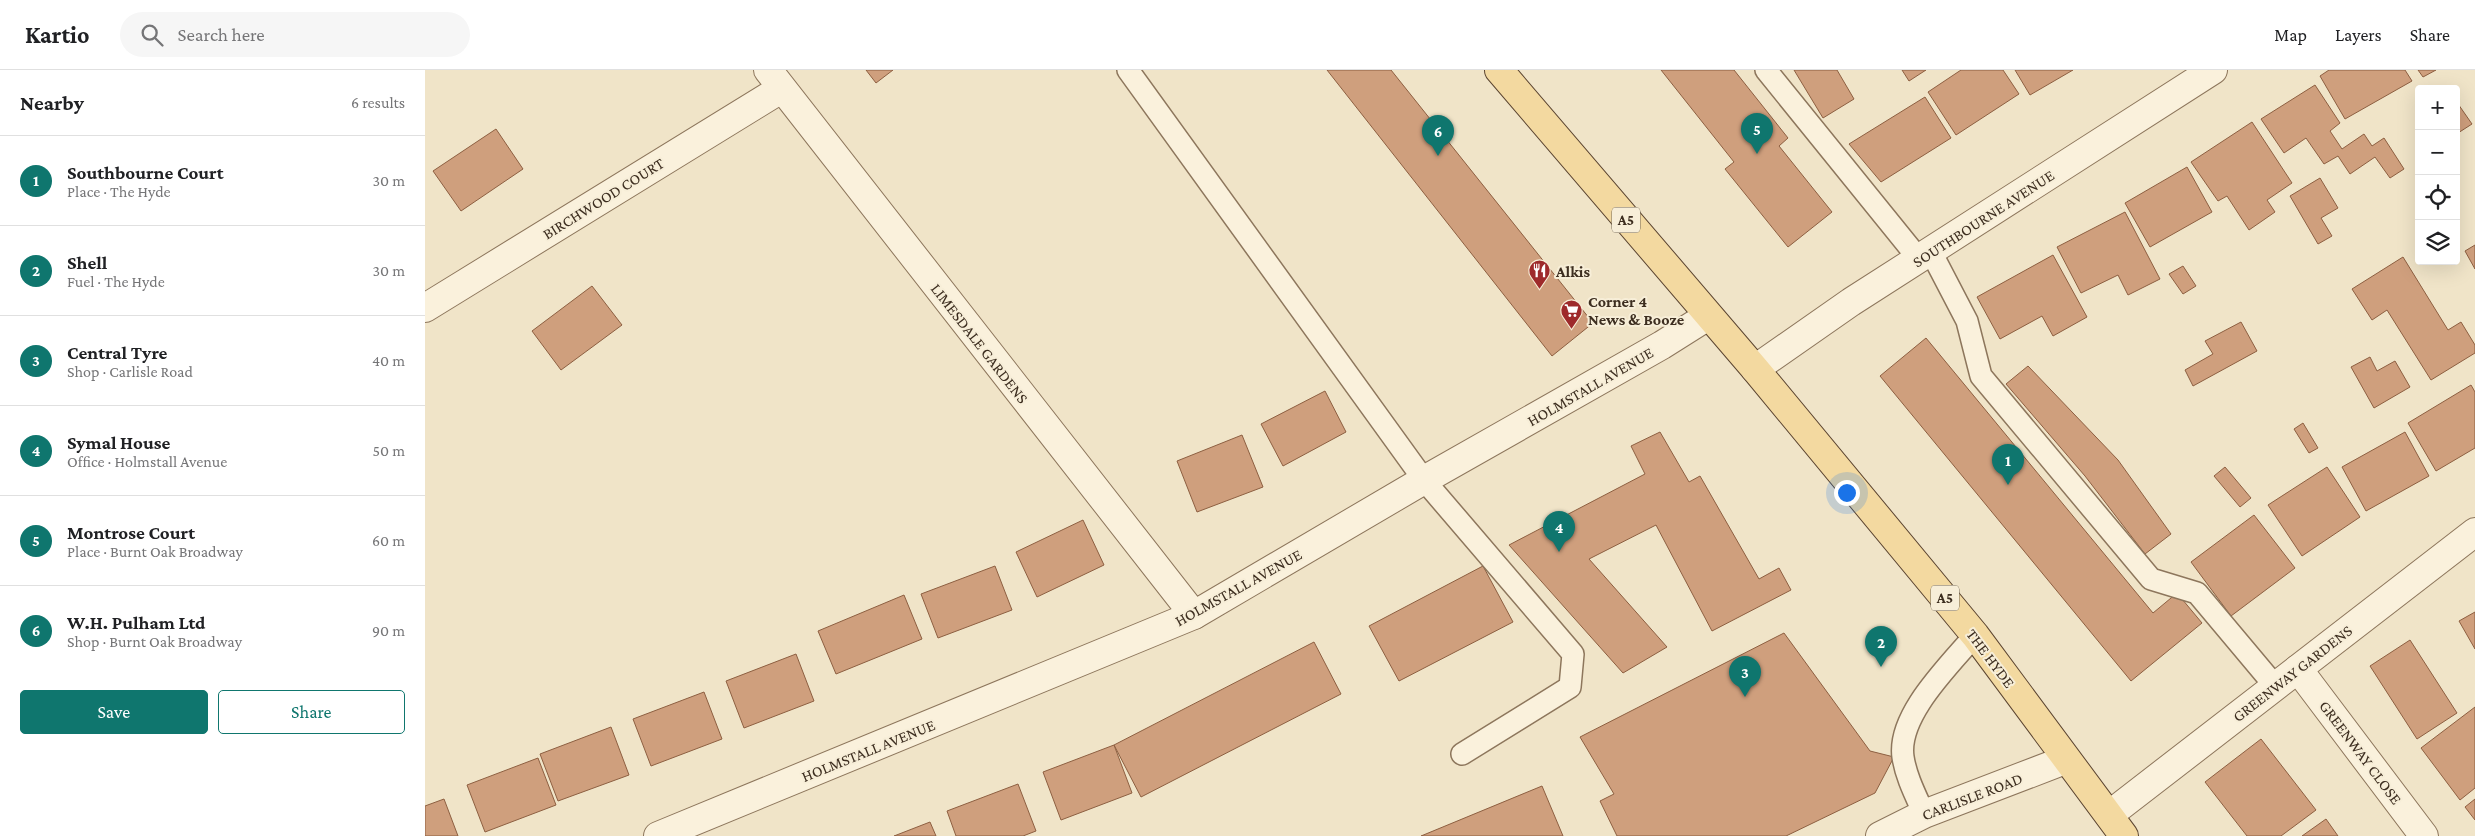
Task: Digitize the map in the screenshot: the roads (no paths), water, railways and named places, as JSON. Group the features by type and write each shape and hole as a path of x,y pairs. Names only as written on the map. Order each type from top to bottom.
{"main road":[{"name":"A5","path":"1499,70 1708,316 1755,368"},
{"name":"THE HYDE","path":"1755,368 1975,635 2065,760 2116,826"}],"street":[{"name":"SOUTHBOURNE AVENUE","path":"1755,368 1851,302 2213,70"},
{"name":"BIRCHWOOD COURT","path":"425,308 774,80"},
{"name":"LIMESDALE GARDENS","path":"774,80 1194,615"},
{"name":"HOLMSTALL AVENUE","path":"658,836 1194,615 1424,480 1662,345 1708,316"},
{"name":"GREENWAY GARDENS","path":"2116,826 2275,686 2475,532"},
{"name":"GREENWAY CLOSE","path":"2297,669 2424,836"},
{"name":"CARLISLE ROAD","path":"1880,836 1924,814 2065,760"}],"lane":[{"path":"1128,70 1424,480 1573,654 1570,687 1462,754"},
{"path":"1766,70 1925,255 1967,321 1981,376 2151,579 2197,593 2275,686"},
{"path":"1924,814 1910,781 1903,757 1903,735 1922,701 1975,635"}],"place":[{"name":"Montrose Court","path":"1757,154"},
{"name":"W.H. Pulham Ltd","path":"1438,156"},
{"name":"Alkis","path":"1540,290"},
{"name":"Corner 4 News & Booze","path":"1572,329"},
{"name":"Southbourne Court","path":"2008,485"},
{"name":"Symal House","path":"1559,552"},
{"name":"Shell","path":"1881,667"},
{"name":"Central Tyre","path":"1745,697"}]}
